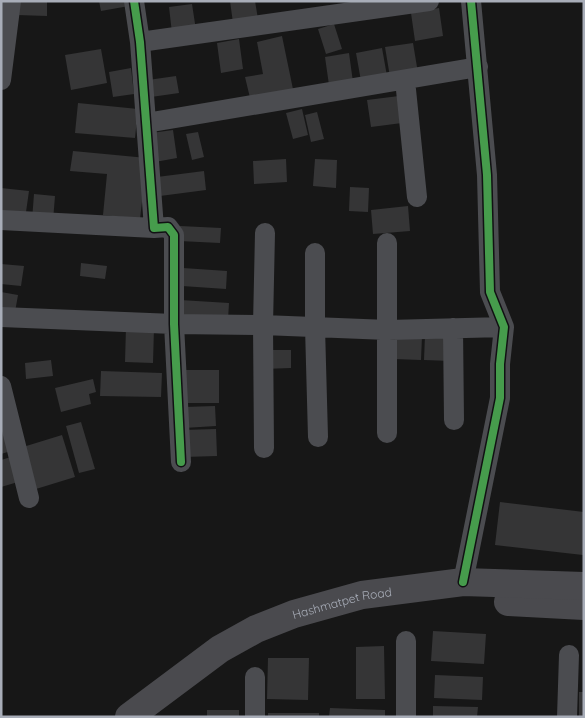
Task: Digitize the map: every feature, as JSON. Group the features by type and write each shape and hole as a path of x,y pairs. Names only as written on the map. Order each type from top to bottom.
{"main road":[{"name":"Hashmatpet Road","path":"129,717 220,649 256,629 294,614 364,603 463,582 584,586"},
{"path":"156,717 219,672 267,641 364,603 461,599 584,606"}],"street":[{"path":"1,80 12,1"},
{"path":"134,1 140,42 154,228"},
{"path":"140,42 428,1"},
{"path":"463,582 500,398 500,364 504,327 490,292 487,175 471,1"},
{"path":"146,123 478,68"},
{"path":"405,80 417,198"},
{"path":"1,220 154,228 168,227 174,234 174,324 181,462"},
{"path":"264,448 263,324 265,233"},
{"path":"387,243 387,433"},
{"path":"315,253 318,437"},
{"path":"1,317 174,324 263,324 388,330 504,327"},
{"path":"453,328 454,420"},
{"path":"1,386 29,498"},
{"path":"406,641 406,717"},
{"path":"567,717 569,655"},
{"path":"255,717 256,677"}],"building":[{"path":"18,1 47,1 47,16 17,15"},
{"path":"99,1 128,1 129,6 101,11"},
{"path":"230,1 255,1 258,19 233,23"},
{"path":"192,4 196,30 172,33 169,7"},
{"path":"439,8 443,36 415,41 411,13"},
{"path":"334,24 342,49 326,54 318,29"},
{"path":"282,36 294,94 251,102 245,77 263,74 257,42"},
{"path":"239,39 243,69 221,73 217,43"},
{"path":"413,43 418,73 390,77 385,47"},
{"path":"382,48 387,76 361,81 356,53"},
{"path":"101,49 107,83 71,90 65,55"},
{"path":"349,53 353,82 329,85 325,57"},
{"path":"131,68 134,94 113,97 109,72"},
{"path":"176,76 179,93 151,97 148,80"},
{"path":"399,96 402,123 371,127 367,100"},
{"path":"78,103 138,109 135,138 75,133"},
{"path":"302,109 308,135 293,139 286,113"},
{"path":"317,112 324,139 311,142 305,115"},
{"path":"173,130 177,158 155,162 151,133"},
{"path":"198,132 204,157 192,160 186,134"},
{"path":"73,151 147,158 140,219 103,215 107,174 70,171"},
{"path":"286,159 287,182 254,184 253,161"},
{"path":"315,159 337,160 336,188 313,186"},
{"path":"204,171 206,190 160,196 157,177"},
{"path":"350,187 369,188 368,212 349,211"},
{"path":"1,188 29,191 25,219 1,216"},
{"path":"34,194 55,196 53,221 32,220"},
{"path":"408,206 410,231 373,234 371,210"},
{"path":"180,226 221,228 220,243 179,241"},
{"path":"81,263 107,266 105,279 80,276"},
{"path":"1,264 24,266 21,286 1,284"},
{"path":"183,268 227,271 226,289 182,286"},
{"path":"1,292 18,295 15,312 1,310"},
{"path":"180,300 229,303 228,320 179,317"},
{"path":"126,327 154,328 153,363 125,362"},
{"path":"395,335 422,336 421,360 394,359"},
{"path":"425,335 451,336 451,361 424,360"},
{"path":"262,350 291,350 291,368 263,369"},
{"path":"51,360 53,376 26,379 25,363"},
{"path":"184,370 219,370 219,403 184,403"},
{"path":"101,371 162,373 161,397 100,396"},
{"path":"93,379 96,392 89,394 91,404 61,412 55,388"},
{"path":"215,406 216,426 184,428 184,407"},
{"path":"81,422 95,469 79,473 66,426"},
{"path":"6,429 11,451 1,454 1,430"},
{"path":"216,429 217,456 184,457 183,430"},
{"path":"62,435 75,477 36,489 23,447"},
{"path":"11,457 18,482 1,487 1,460"},
{"path":"500,502 584,512 583,555 495,545"},
{"path":"433,631 486,634 484,664 431,661"},
{"path":"384,646 385,699 356,699 356,647"},
{"path":"268,658 309,658 308,700 267,699"},
{"path":"435,675 483,677 482,700 434,698"},
{"path":"579,692 584,692 584,717 579,717"},
{"path":"433,706 478,707 477,717 433,717"},
{"path":"330,708 385,710 385,717 329,717"},
{"path":"207,710 239,710 239,717 207,717"},
{"path":"268,713 319,713 319,717 268,717"}],"cycle path":[{"path":"134,1 140,42 154,228 168,227 174,235 174,324 181,462"},
{"path":"463,582 500,398 500,364 504,327 490,292 487,175 471,1"}]}
